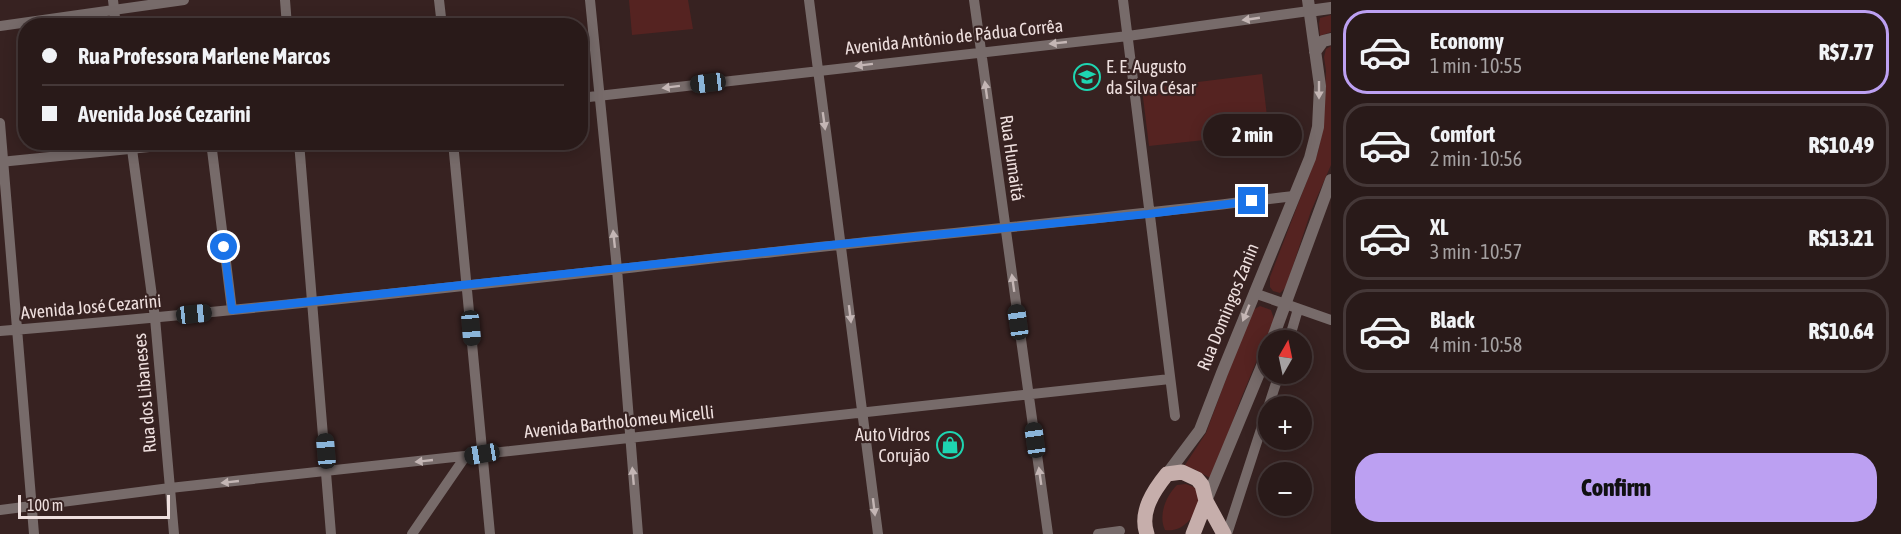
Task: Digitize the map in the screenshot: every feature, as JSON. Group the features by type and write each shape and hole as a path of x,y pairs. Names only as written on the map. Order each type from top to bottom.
{"main road":[{"path":"1167,474 1182,472 1197,479 1202,485 1206,501 1226,534"},
{"name":"Rua Domingos Zanin","path":"1147,534 1145,513 1153,492 1167,474"},
{"path":"1194,534 1206,501"}],"street":[{"path":"43,18 113,5 184,0"},
{"path":"285,0 286,18"},
{"path":"439,0 441,18"},
{"path":"590,0 617,269 638,534"},
{"path":"809,0 878,534"},
{"name":"Rua Humaitá","path":"974,0 1048,534"},
{"path":"1123,0 1174,416"},
{"name":"Avenida Antônio de Pádua Corrêa","path":"588,97 1128,36 1309,5 1331,8"},
{"name":"Rua Domingos Zanin","path":"1167,474 1200,430 1310,158 1318,127 1320,86 1309,5"},
{"path":"0,26 18,23"},
{"path":"1316,52 1323,41 1331,39"},
{"path":"0,123 34,534"},
{"path":"2,162 100,150"},
{"name":"Rua dos Libaneses","path":"133,150 155,318 174,534"},
{"path":"213,150 232,310"},
{"path":"300,150 331,534"},
{"path":"454,150 490,534"},
{"path":"1290,330 1292,308 1331,180"},
{"name":"Avenida José Cezarini","path":"0,331 312,303 841,244 1148,214 1294,196"},
{"path":"1254,293 1331,320"},
{"path":"1278,330 1292,308"},
{"path":"1206,501 1258,376"},
{"name":"Avenida Bartholomeu Micelli","path":"0,510 170,488 1170,379"},
{"path":"1226,534 1276,384"},
{"path":"412,534 465,457"},
{"path":"1098,534 1120,531"}],"shaded area":[{"path":"629,0 688,0 693,29 632,35"},
{"path":"1331,15 1331,32 1320,36 1320,18"},
{"path":"1331,46 1331,165 1311,211 1286,287 1280,293 1273,291 1270,287 1270,277 1318,152 1323,127 1326,71 1324,57 1326,49"},
{"path":"1262,74 1269,133 1149,146 1142,89"},
{"path":"1260,306 1271,310 1274,319 1269,330 1258,330 1258,358 1212,479 1194,469 1183,468 1206,433 1251,311"},
{"path":"1186,484 1194,487 1198,493 1194,515 1182,527 1165,530 1162,518 1167,500 1177,485"}],"place":[{"name":"E. E. Augusto da Silva César","path":"1087,77"},
{"name":"Auto Vidros Corujão","path":"950,445"}],"route":[{"path":"224,247 232,310 379,296 841,244 1148,214 1252,201"}]}
